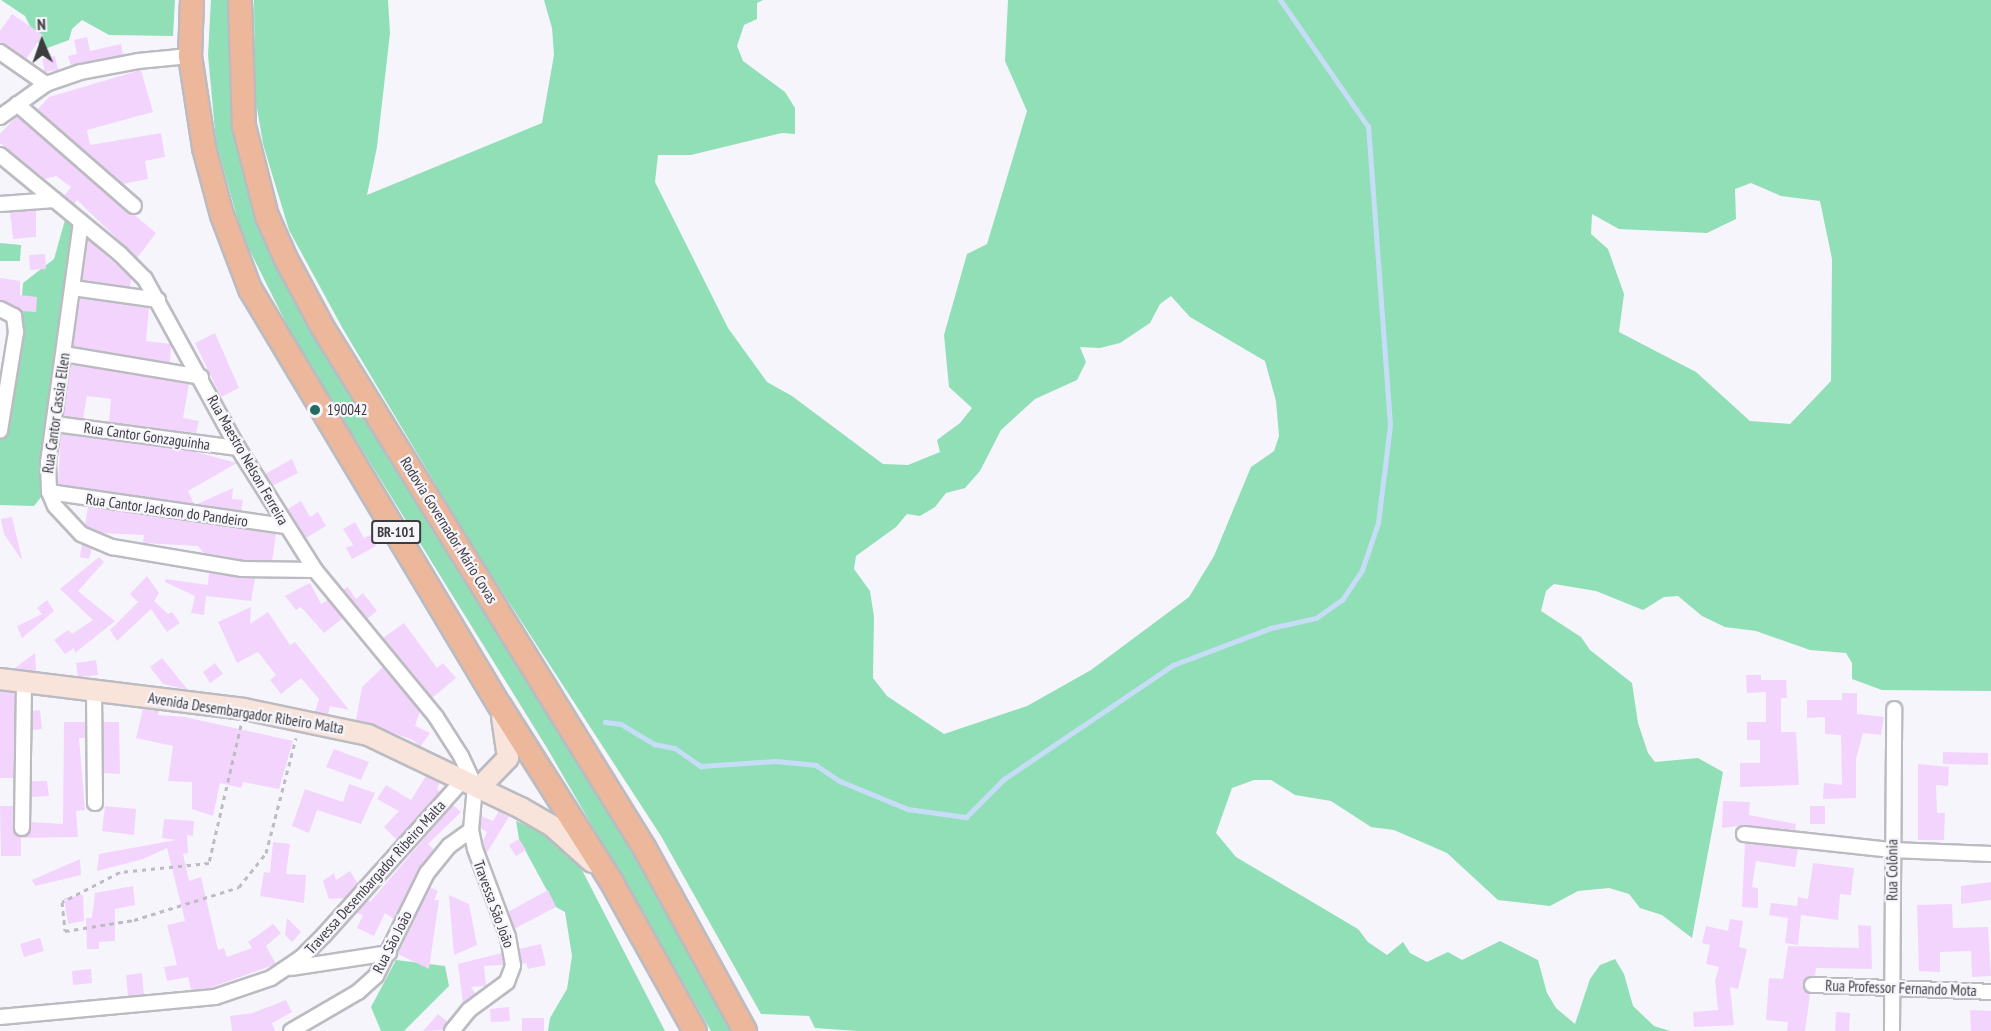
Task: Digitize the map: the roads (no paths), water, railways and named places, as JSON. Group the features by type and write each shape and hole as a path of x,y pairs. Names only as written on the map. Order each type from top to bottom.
{"highway":[{"name":"BR-101","path":"192,0 190,56 214,188 250,289 500,706 611,881 695,1031"},
{"name":"Rodovia Governador Mário Covas","path":"240,0 244,126 267,216 286,259 323,328 654,864 745,1031"}],"main road":[{"name":"Avenida Desembargador Ribeiro Malta","path":"0,680 94,689 244,709 301,718 368,735 473,784 551,825 611,881"},
{"path":"473,784 508,758 500,706"}],"street":[{"path":"0,52 46,84"},
{"path":"0,117 46,84 111,65 190,56"},
{"path":"17,104 134,206"},
{"name":"Rua Maestro Nelson Ferreira","path":"0,155 137,269 158,300 201,376 238,448 315,570 436,717 473,784"},
{"path":"0,204 56,200"},
{"name":"Rua Cantor Cassia Ellen","path":"81,222 48,462 48,492 60,512 81,534 111,547 242,568 315,570"},
{"path":"73,288 158,300"},
{"path":"0,309 14,316 16,324 0,431"},
{"path":"64,354 201,376"},
{"name":"Rua Cantor Gonzaguinha","path":"55,424 238,448"},
{"name":"Rua Cantor Jackson do Pandeiro","path":"48,492 286,525"},
{"path":"22,828 24,681"},
{"path":"94,689 95,803"},
{"name":"Rua Colônia","path":"1892,1031 1894,709"},
{"name":"Travessa São João","path":"452,1031 469,1010 507,982 513,966 508,937 471,830 473,784"},
{"name":"Travessa Desembargador Ribeiro Malta","path":"0,1017 215,997 246,988 288,969 473,784"},
{"name":"Rua São João","path":"291,1031 358,992 376,976 427,873 449,846 471,830"},
{"path":"1744,834 1892,850 1991,854"},
{"path":"288,969 389,953"},
{"name":"Rua Professor Fernando Mota","path":"1812,985 1893,990 1991,992"}],"waterway":[{"path":"605,722 621,724 654,744 675,748 701,766 776,761 816,765 840,781 908,809 966,817 1004,779 1173,665 1271,628 1316,618 1342,600 1362,570 1378,523 1390,425 1368,127 1280,0"}],"place":[{"name":"190042","path":"315,410"}]}
